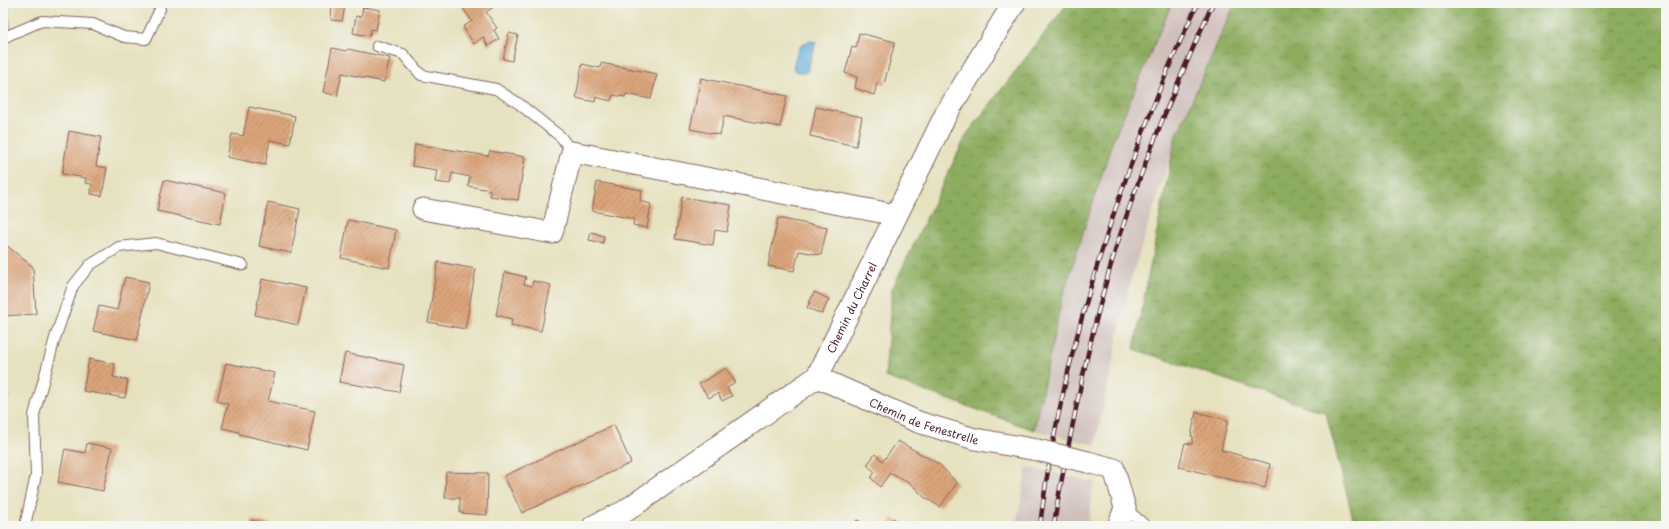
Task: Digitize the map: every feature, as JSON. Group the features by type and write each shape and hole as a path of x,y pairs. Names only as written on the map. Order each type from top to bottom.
{"street":[{"name":"Chemin du Charrel","path":"594,526 624,512 817,377 946,114 1014,3"},
{"path":"423,209 552,233 572,152 896,216"},
{"name":"Chemin de Fenestrelle","path":"817,377 918,422 975,438 1037,450 1088,462 1114,470 1122,517"}],"lane":[{"path":"3,40 9,35 42,21 93,24 124,37 146,39 160,9"},
{"path":"377,46 403,54 421,76 496,89 518,103 561,137 572,152"},
{"path":"25,526 36,475 34,415 55,338 73,286 90,265 118,247 156,243 243,265"},
{"path":"1122,517 1146,526"}],"shaded area":[{"path":"1172,3 1235,3 1175,140 1130,282 1095,445 1034,430 1062,298 1112,143"},
{"path":"1027,467 1094,482 1088,526 1016,526"}],"green space":[{"path":"3,3 7,3 11,32 3,30"},
{"path":"1068,3 1172,3 1112,143 1062,298 1034,430 885,377 892,289 967,134"},
{"path":"1235,3 1666,3 1666,526 1355,526 1326,413 1134,349 1175,139"}],"water":[{"path":"810,41 816,42 807,72 804,73 795,71 793,68 796,55 800,47 802,44"}],"building":[{"path":"459,3 494,3 495,6 486,12 497,28 494,30 499,39 488,46 483,37 474,44 463,27 472,21"},
{"path":"332,4 345,6 342,21 331,20"},
{"path":"363,7 380,10 376,30 371,29 370,36 353,33 356,16 361,17"},
{"path":"509,33 518,35 512,61 503,59"},
{"path":"859,33 895,42 884,84 877,83 874,95 855,88 857,77 845,73 852,47 856,48"},
{"path":"332,48 346,51 348,49 390,58 384,82 342,73 337,96 323,92"},
{"path":"601,63 657,74 651,99 626,94 625,97 613,95 611,101 596,97 595,102 576,98 582,64 600,68"},
{"path":"701,78 787,96 780,127 724,116 720,135 690,129"},
{"path":"249,107 295,116 290,144 270,140 265,165 227,157 232,134 243,136"},
{"path":"816,107 862,117 856,146 810,136"},
{"path":"69,131 101,137 96,166 107,168 102,196 91,194 92,184 85,183 86,178 62,174"},
{"path":"415,144 488,156 490,151 525,157 518,200 490,196 490,190 468,186 470,177 452,173 450,184 435,182 437,170 412,166"},
{"path":"164,180 226,193 220,224 157,211"},
{"path":"597,182 642,190 640,201 651,204 647,228 633,225 634,219 592,211"},
{"path":"682,197 731,205 727,232 715,230 713,245 675,239"},
{"path":"268,202 300,209 291,253 259,246"},
{"path":"778,218 827,228 821,255 799,251 794,271 768,266"},
{"path":"348,220 396,230 389,268 341,258"},
{"path":"591,232 604,236 603,243 589,240"},
{"path":"6,245 33,267 36,314 3,316 3,248"},
{"path":"438,262 476,269 465,329 428,322"},
{"path":"505,272 526,277 524,284 532,286 533,281 551,285 541,331 511,325 512,319 496,315"},
{"path":"125,277 149,282 137,340 93,331 99,306 117,310"},
{"path":"262,279 306,288 298,325 255,315"},
{"path":"814,292 829,299 822,314 807,308"},
{"path":"345,353 404,365 399,392 339,382"},
{"path":"89,359 115,364 113,377 128,380 125,398 83,391"},
{"path":"226,363 275,373 268,401 315,411 307,450 239,434 239,432 222,428 228,404 217,401"},
{"path":"726,368 735,382 727,388 732,396 722,401 718,393 709,398 699,384"},
{"path":"3,393 7,394 4,412 3,412"},
{"path":"1196,412 1228,420 1221,450 1270,464 1265,488 1179,467 1185,443 1192,444 1193,436 1191,436"},
{"path":"614,425 631,463 522,513 504,476"},
{"path":"898,441 939,464 957,483 940,507 924,497 911,484 890,473 880,487 871,478 875,472 867,465 875,454 883,461"},
{"path":"87,443 112,448 103,491 58,482 65,449 85,453"},
{"path":"446,472 488,473 487,515 460,513 460,498 445,498"},
{"path":"893,518 905,526 888,526"},
{"path":"252,520 273,525 273,526 251,526"},
{"path":"857,520 866,524 866,526 853,526"}],"railway":[{"path":"1040,526 1058,414 1071,359 1102,249 1120,195 1169,67 1198,3"},
{"path":"1054,526 1062,477 1086,360 1116,248 1137,186 1161,124 1213,3"}]}
